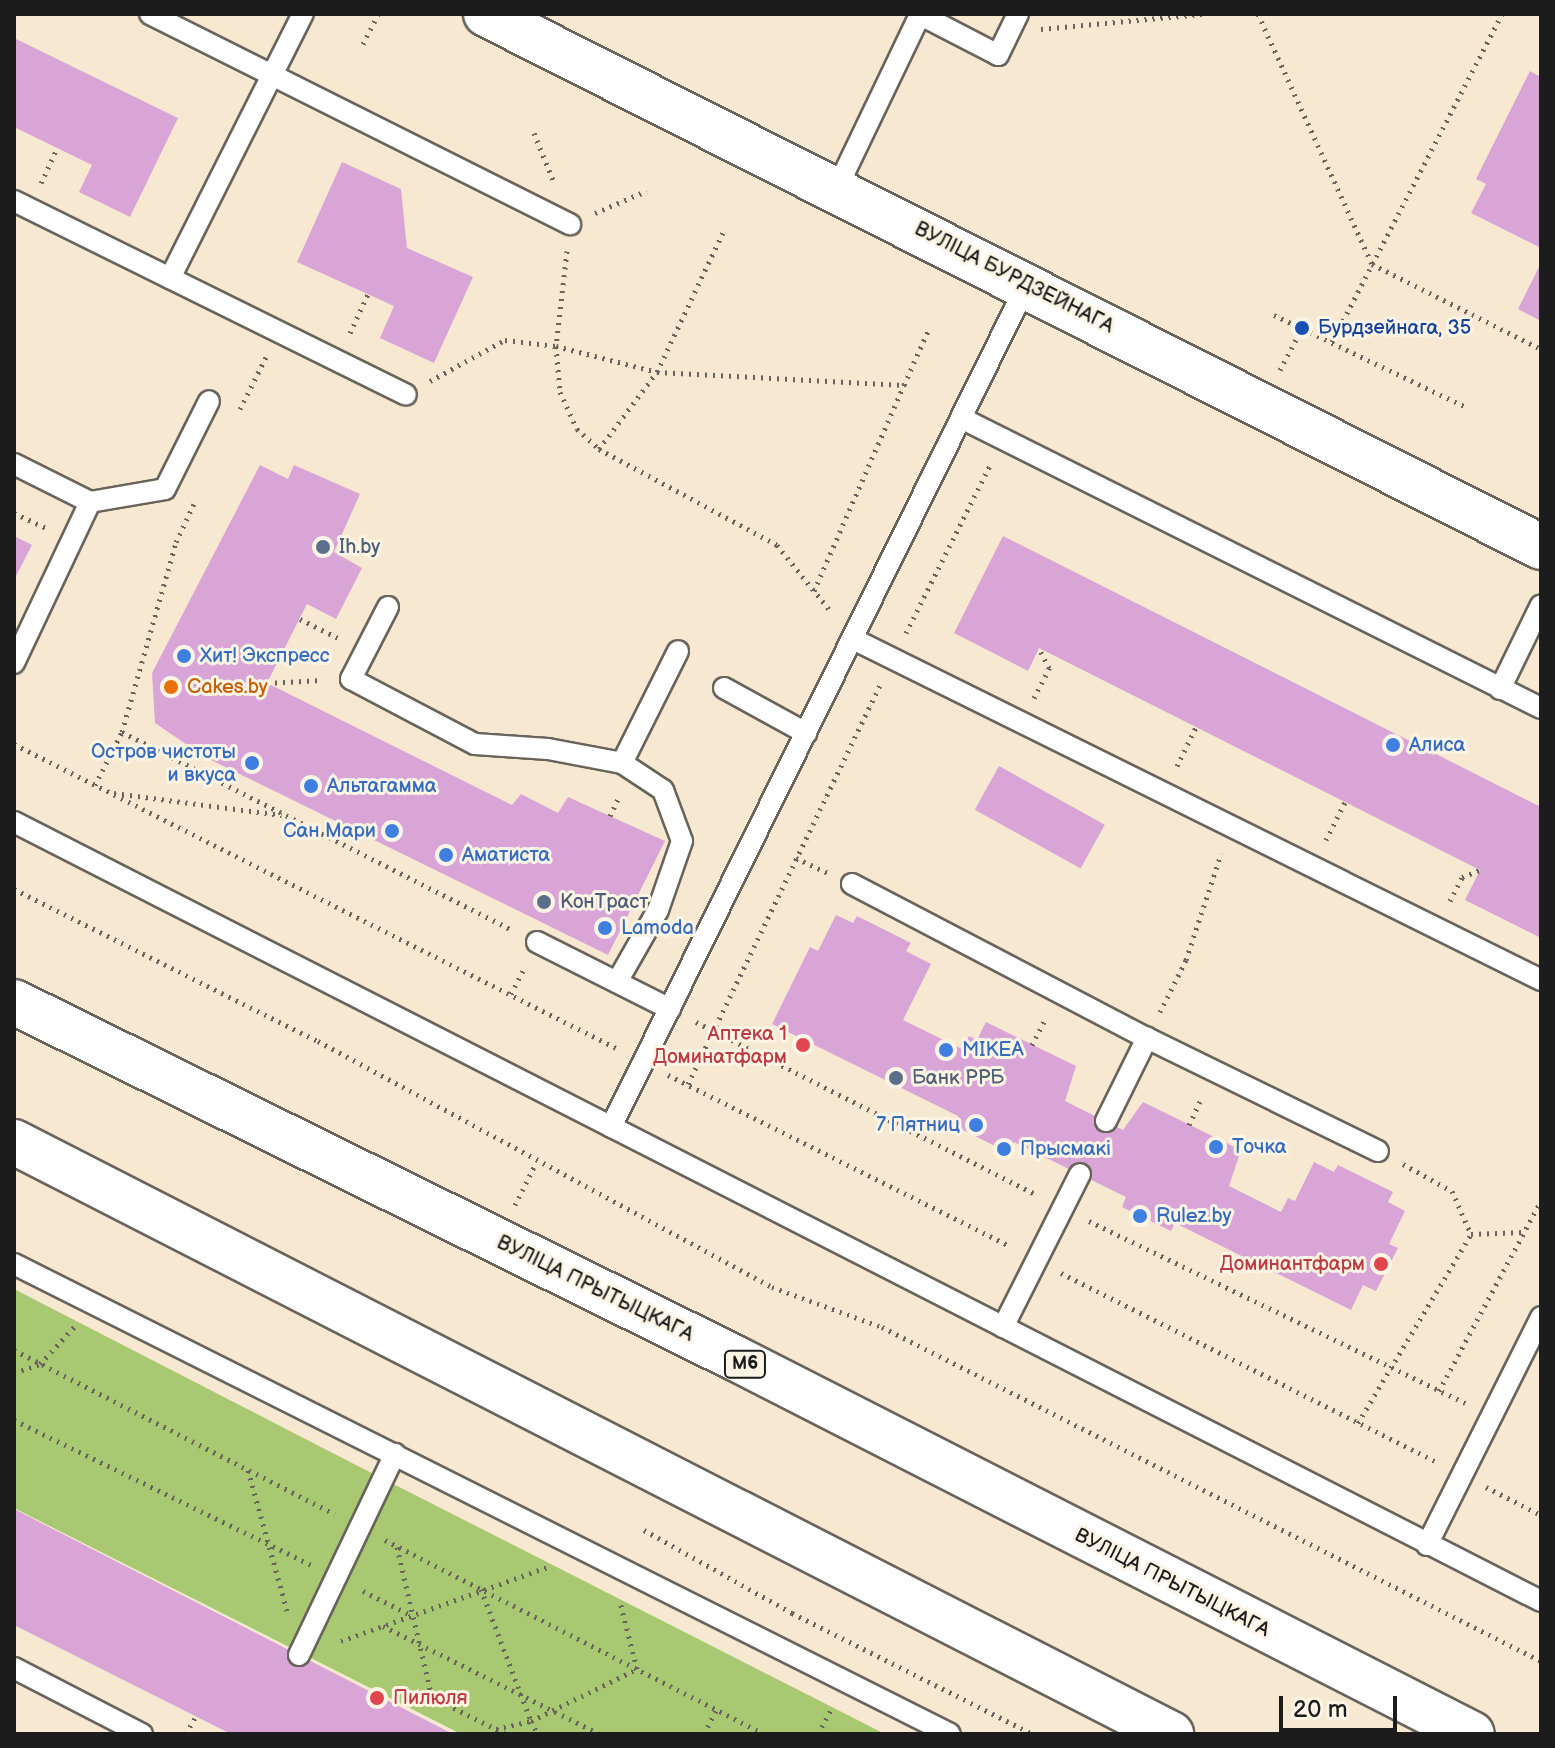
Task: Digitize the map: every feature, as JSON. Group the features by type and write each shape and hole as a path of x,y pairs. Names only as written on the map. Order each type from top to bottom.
{"main road":[{"name":"ВУЛІЦА БУРДЗЕЙНАГА","path":"486,14 837,188 1541,547"},
{"name":"ВУЛІЦА ПРЫТЫЦКАГА","path":"14,1002 735,1358 1472,1734"},
{"path":"14,1142 1171,1734"}],"lane":[{"path":"150,14 570,224"},
{"path":"170,278 303,14"},
{"path":"837,188 919,14 998,55 1014,23"},
{"path":"14,201 406,395"},
{"path":"611,1127 1027,284"},
{"path":"14,464 90,502 165,489 209,401"},
{"path":"961,418 1541,708"},
{"path":"14,663 90,502"},
{"path":"1500,689 1541,605"},
{"path":"388,607 351,679 475,744 548,749 622,763 663,790 682,841 658,910 617,982"},
{"path":"853,639 1541,980"},
{"path":"622,763 678,651"},
{"path":"724,688 806,733"},
{"path":"14,822 1541,1601"},
{"path":"852,884 1147,1038 1378,1151"},
{"path":"537,942 670,1009"},
{"path":"1106,1121 1147,1038"},
{"path":"1003,1327 1080,1174"},
{"path":"14,1264 950,1734"},
{"path":"1427,1545 1541,1317"},
{"path":"299,1655 395,1454"},
{"path":"14,1668 142,1734"}],"path":[{"path":"363,44 378,14"},
{"path":"1014,23 1204,14"},
{"path":"1258,14 1372,264 1541,349"},
{"path":"1332,342 1502,14"},
{"path":"534,133 570,224 556,346 560,392 577,429 599,449 777,545 853,639"},
{"path":"570,224 646,191"},
{"path":"599,449 657,372 724,230"},
{"path":"338,360 368,294"},
{"path":"1274,315 1466,407"},
{"path":"814,591 928,331"},
{"path":"406,395 505,340 556,346 657,372 904,385"},
{"path":"237,414 262,365"},
{"path":"688,1084 893,659 1003,440"},
{"path":"95,785 122,732 176,542 201,490"},
{"path":"300,619 366,652"},
{"path":"1022,723 1049,668 1039,648"},
{"path":"267,683 351,679"},
{"path":"1162,794 1196,727"},
{"path":"122,732 537,942 511,994"},
{"path":"14,744 1541,1515"},
{"path":"109,792 288,816"},
{"path":"1311,868 1345,802"},
{"path":"1147,1038 1186,960 1230,828"},
{"path":"1436,929 1462,877 1480,870"},
{"path":"14,889 318,1041 772,1287 882,1327 1541,1661"},
{"path":"670,1009 1063,1208 1492,1415"},
{"path":"1378,1151 1452,1191 1471,1234"},
{"path":"1439,1391 1541,1201"},
{"path":"1471,1234 1525,1232"},
{"path":"1358,1423 1471,1234"},
{"path":"14,1373 40,1364 95,1304"},
{"path":"14,1420 412,1615"},
{"path":"247,1470 299,1655 589,1553"},
{"path":"644,1530 792,1613 1033,1734"},
{"path":"397,1546 432,1697 506,1734"},
{"path":"496,1729 531,1721 637,1669 609,1562"},
{"path":"481,1589 538,1734"},
{"path":"383,1626 600,1734"},
{"path":"704,1734 716,1710"},
{"path":"186,1734 196,1716"}],"green space":[{"path":"14,1289 885,1734 461,1734 14,1508"}],"building":[{"path":"14,38 178,118 130,217 79,192 92,165 14,127"},
{"path":"1530,71 1541,77 1541,248 1471,213 1486,184 1476,179"},
{"path":"342,162 401,189 407,248 473,277 434,363 380,338 394,306 297,262"},
{"path":"1541,263 1541,321 1518,309"},
{"path":"260,465 288,479 294,465 360,494 334,552 362,568 336,619 307,604 267,683 512,805 521,794 558,813 568,797 665,841 608,955 205,757 155,723 152,673"},
{"path":"14,536 32,545 14,580"},
{"path":"1003,536 1541,807 1541,938 1465,900 1480,870 1039,648 1028,671 954,633"},
{"path":"999,766 1105,825 1081,868 975,810"},
{"path":"836,915 853,923 857,916 911,943 906,951 931,964 903,1020 962,1049 969,1036 977,1040 986,1022 1076,1066 1065,1101 1123,1130 1143,1102 1241,1150 1229,1186 1281,1212 1288,1198 1295,1201 1314,1162 1334,1172 1338,1165 1393,1192 1388,1202 1405,1211 1389,1244 1398,1248 1376,1291 1363,1285 1351,1310 1175,1223 1171,1231 1122,1207 1126,1197 1014,1142 1009,1153 953,1125 958,1116 772,1024 810,947 818,951"},
{"path":"14,1509 453,1734 231,1734 14,1625"}],"place":[{"name":"Бурдзейнага, 35","path":"1302,328"},
{"name":"Ih.by","path":"323,547"},
{"name":"Хит! Экспресс","path":"184,656"},
{"name":"Cakes.by","path":"171,687"},
{"name":"Алиса","path":"1393,745"},
{"name":"Остров чистоты и вкуса","path":"252,763"},
{"name":"Альтагамма","path":"311,786"},
{"name":"Сан Мари","path":"392,831"},
{"name":"Аматиста","path":"446,855"},
{"name":"КонТраст","path":"544,902"},
{"name":"Lamoda","path":"605,928"},
{"name":"Аптека 1 Доминатфарм","path":"803,1045"},
{"name":"MIKEA","path":"946,1050"},
{"name":"Банк РРБ","path":"896,1078"},
{"name":"7 Пятниц","path":"976,1125"},
{"name":"Точка","path":"1216,1147"},
{"name":"Прысмакі","path":"1004,1149"},
{"name":"Rulez.by","path":"1140,1216"},
{"name":"Доминантфарм","path":"1381,1264"},
{"name":"Пилюля","path":"377,1698"}]}
